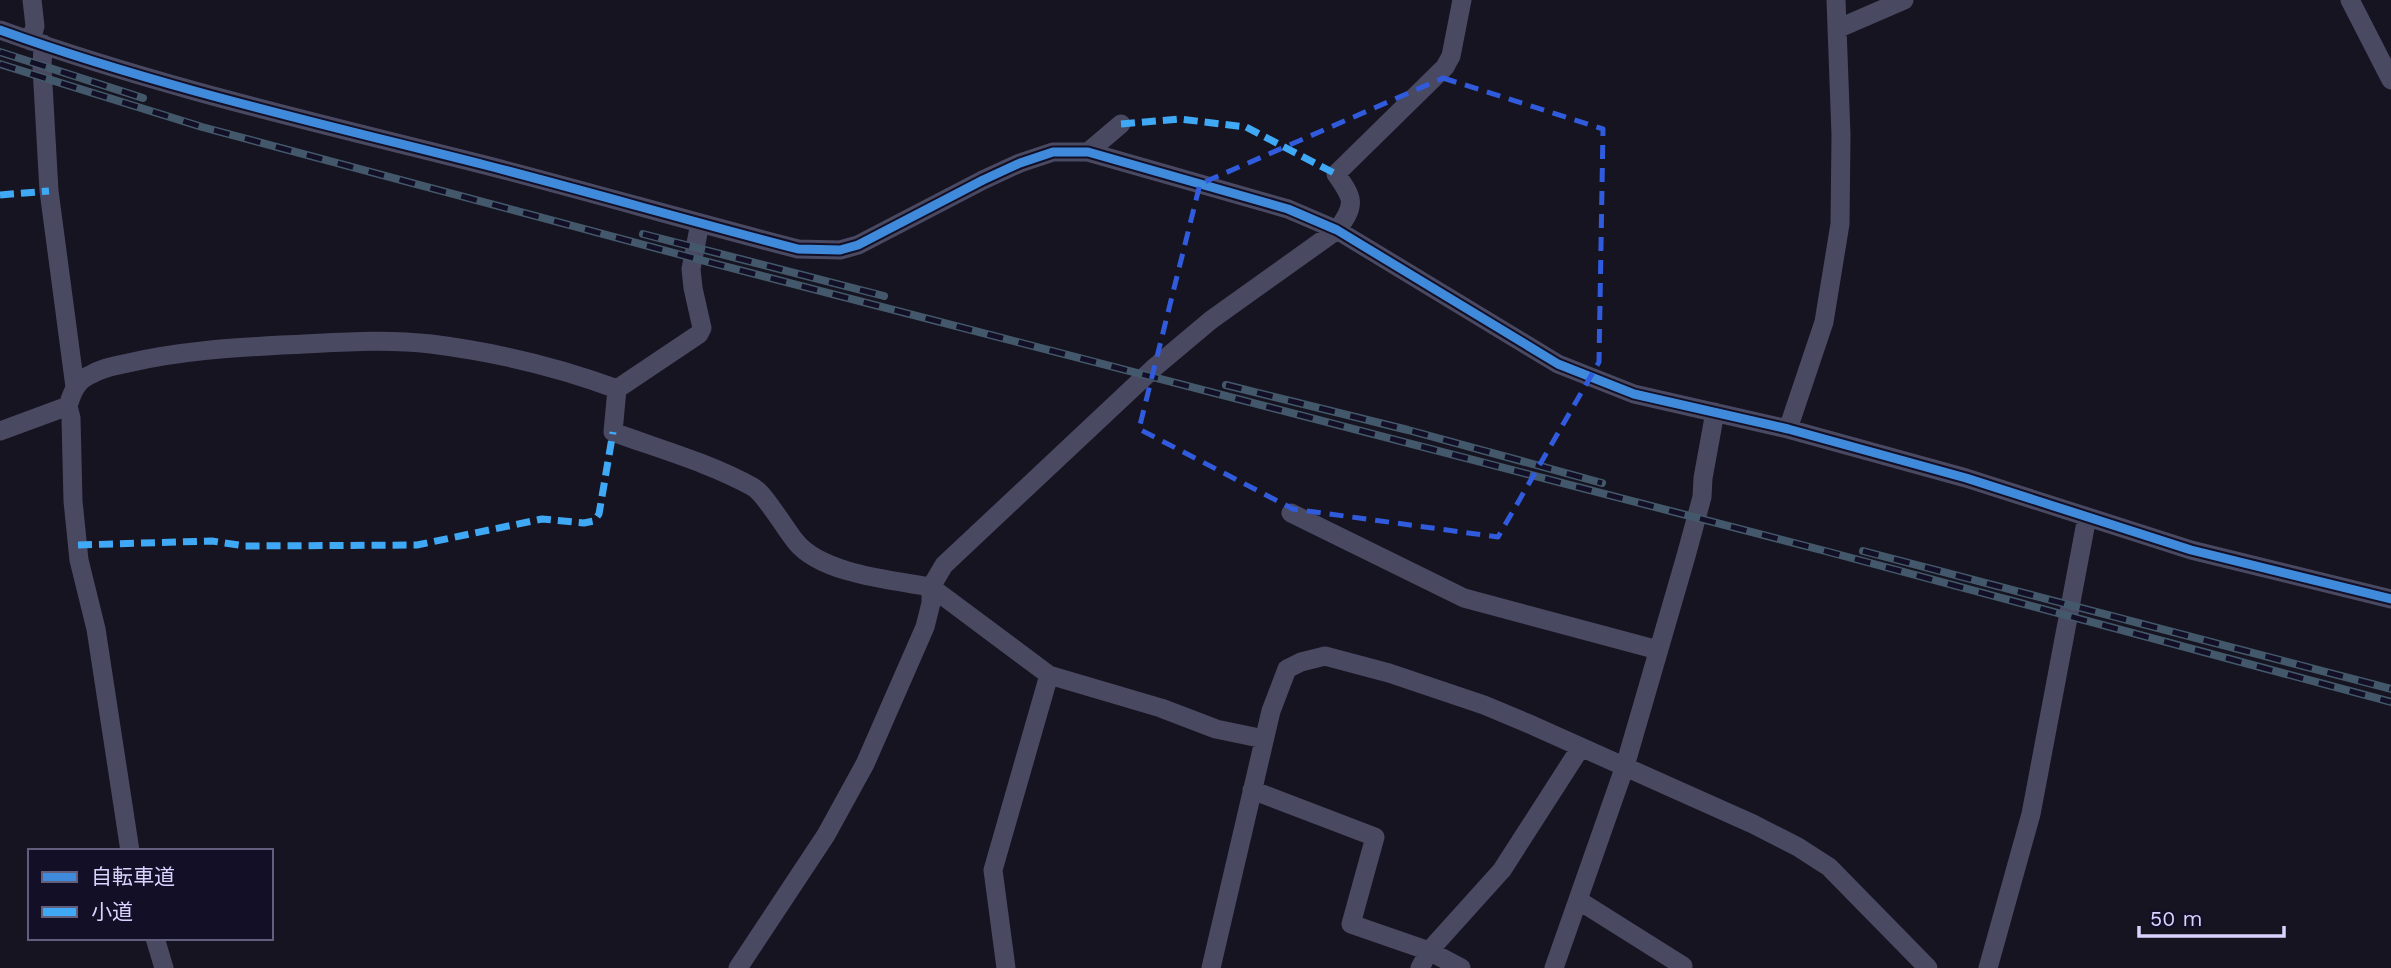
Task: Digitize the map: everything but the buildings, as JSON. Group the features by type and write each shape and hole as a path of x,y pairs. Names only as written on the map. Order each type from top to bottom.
{"street":[{"path":"32,0 42,67 49,191 75,387"},
{"path":"738,968 826,835 865,764 925,627 931,603 931,587 944,565 1155,367 1211,320 1337,230 1352,202 1349,191 1336,174 1445,67 1451,56 1462,0"},
{"path":"1788,429 1824,322 1840,223 1841,135 1836,0"},
{"path":"1837,29 1904,0"},
{"path":"2350,0 2391,80"},
{"path":"0,30 137,74 303,120 798,249 840,250 866,241 1020,163 1053,152 1088,152 1277,206 1337,230 1558,364 1634,394 1788,429 1966,478 2216,557 2391,599"},
{"path":"1088,152 1121,124"},
{"path":"617,389 699,334 702,328 691,269 700,223"},
{"path":"130,849 96,629 79,560 73,501 71,418 68,406 75,387 87,376 103,369 146,359 208,349 362,340 428,344 478,351 586,377 617,389"},
{"path":"617,389 613,432 718,471 756,489 805,551 831,565 931,587 1049,675 1161,708 1216,729 1264,739"},
{"path":"7,429 68,406"},
{"path":"1553,968 1625,766 1702,497 1715,412"},
{"path":"1291,513 1464,598 1658,650"},
{"path":"1988,968 2031,814 2087,517"},
{"path":"1211,968 1271,711 1287,669 1325,656 1389,673 1484,705 1625,766 1798,847 1829,867 1928,968"},
{"path":"1006,968 993,870 1049,675"},
{"path":"1424,959 1502,870 1581,747"},
{"path":"1252,790 1375,837 1351,924 1424,959 1461,968"},
{"path":"1578,900 1683,966"},
{"path":"156,940 164,968"}],"highlighted area":[{"path":"1443,78 1603,129 1599,362 1498,537 1293,509 1139,429 1200,184"}],"railway":[{"path":"0,52 143,98"},
{"path":"0,64 202,127 693,258 1829,552 2391,702"},
{"path":"643,234 884,296"},
{"path":"1226,385 1408,430 1602,483"},
{"path":"1863,551 2391,689"}],"marked path":[{"path":"1121,124 1180,119 1246,127 1336,174"},
{"path":"0,195 49,191"},
{"path":"78,545 212,541 245,546 417,545 542,519 584,523 594,521 599,514 613,432"}],"cycle path":[{"path":"0,30 180,87 524,175 798,249 840,250 858,245 1020,163 1053,152 1088,152 1288,209 1337,230 1558,364 1634,394 1788,429 1966,478 2191,550 2391,599"}]}
